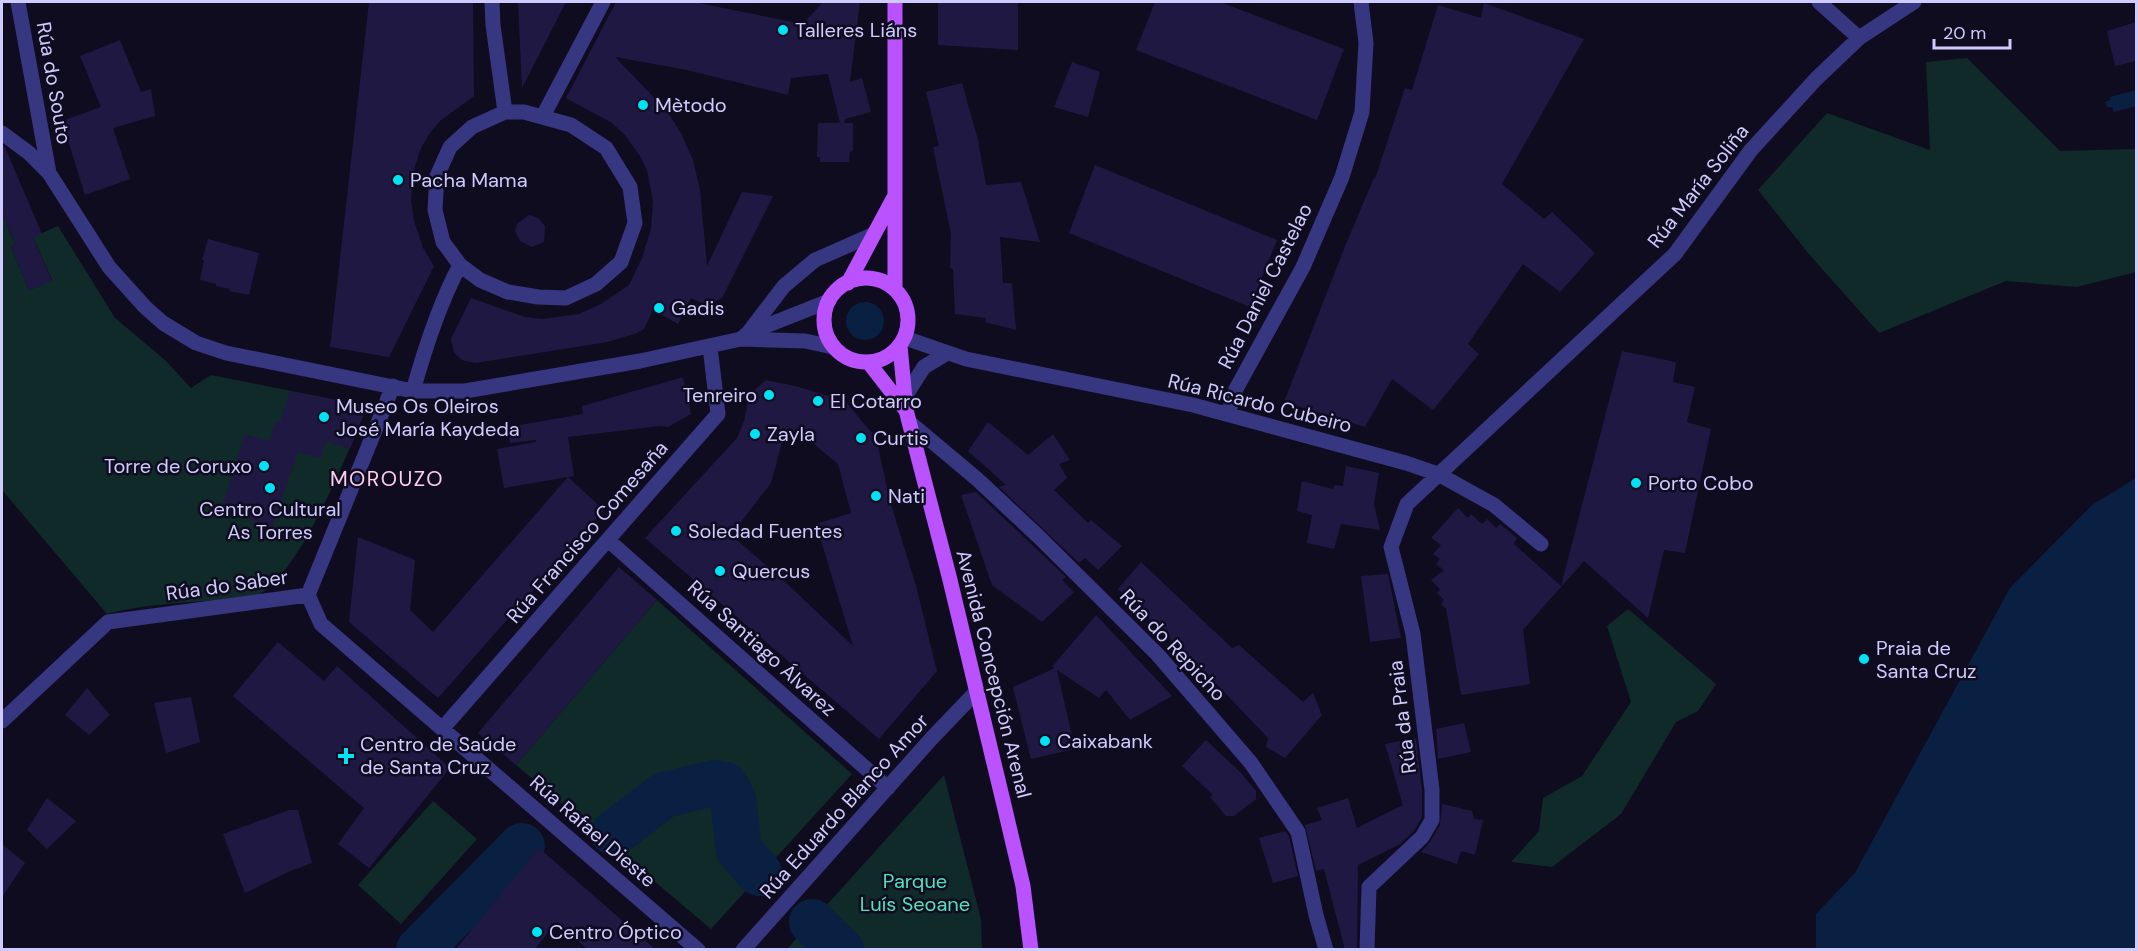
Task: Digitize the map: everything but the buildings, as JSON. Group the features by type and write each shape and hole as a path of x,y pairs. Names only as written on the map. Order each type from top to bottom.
{"main road":[{"name":"Avenida Concepción Arenal","path":"894,2 895,289 908,312 908,326 902,342 906,410 977,691 1023,886 1032,950"},
{"name":"Avenida Concepción Arenal","path":"829,301 837,290 848,283 894,196"},
{"path":"848,283 860,279 872,279 884,282 895,289"},
{"path":"829,301 824,324 827,338 833,347 844,356 870,363 893,353 902,342"},
{"name":"Avenida Concepción Arenal","path":"870,363 906,410"}],"street":[{"name":"Rúa do Souto","path":"18,2 49,173"},
{"path":"492,2 505,112"},
{"path":"543,116 603,2"},
{"name":"Rúa Daniel Castelao","path":"1228,414 1236,389 1303,267 1342,177 1362,112 1366,43 1361,2"},
{"path":"1819,2 1859,38"},
{"name":"Rúa María Soliña","path":"1438,474 1675,254 1751,150 1816,79 1859,38 1914,2"},
{"path":"505,112 524,112 543,116 571,125 606,148 630,187 635,223 621,262 596,284 566,298 538,297 508,292 480,280 460,265 443,242 435,210 437,176 450,147 472,127 505,112"},
{"path":"2,133 29,153 49,173 109,267 145,307 171,328 196,343 226,352 413,391 465,391 640,362 710,347 744,336 829,301"},
{"path":"744,336 784,286 815,260 874,234"},
{"path":"413,391 426,347 460,265"},
{"path":"744,336 805,341 833,347"},
{"name":"Rúa Ricardo Cubeiro","path":"902,342 966,359 1228,414 1406,463 1438,474 1494,505 1541,544"},
{"name":"Rúa Francisco Comesaña","path":"442,729 718,414 710,347"},
{"path":"906,410 924,367 947,353"},
{"name":"Rúa do Saber","path":"2,721 108,622 308,595 393,386"},
{"name":"Rúa do Repicho","path":"906,410 1040,537 1158,655 1251,763 1298,832 1326,950"},
{"name":"Rúa da Praia","path":"1367,950 1369,887 1422,837 1432,820 1432,790 1413,634 1391,547 1407,504 1438,474"},
{"name":"Rúa Santiago Álvarez","path":"608,540 888,788"},
{"name":"Rúa Rafael Dieste","path":"308,595 321,624 698,950"},
{"name":"Rúa Eduardo Blanco Amor","path":"743,950 930,739 977,691"}],"green space":[{"path":"1967,58 2060,151 2136,149 2136,272 2077,287 2006,281 1879,333 1808,253 1758,190 1827,113 1930,150 1926,62"},
{"path":"2,213 15,245 11,247 29,290 52,280 33,237 58,226 115,318 165,360 191,388 211,375 367,406 335,481 305,539 289,565 272,584 256,596 149,606 107,614 2,490"},
{"path":"657,600 852,774 711,929 516,765"},
{"path":"1628,609 1716,684 1698,711 1676,722 1621,814 1552,867 1511,862 1539,831 1543,798 1582,776 1631,702 1607,626"},
{"name":"Parque Luís Seoane","path":"944,775 981,919 982,949 787,949"},
{"path":"433,801 477,839 401,924 358,885"}],"water":[{"path":"2136,90 2136,106 2114,112 2112,107 2107,107 2105,102 2111,100 2110,97"},
{"path":"865,302 879,307 884,321 879,335 865,340 851,335 846,321 851,307"},
{"path":"2136,478 2136,949 1816,949 1816,914 1855,873 2010,588 2092,505"}],"waterway":[{"path":"614,833 664,795 714,783 725,785 733,799 739,850 759,873"},
{"path":"419,950 522,846"},
{"path":"812,922 841,950"}],"place":[{"name":"Talleres Liáns","path":"783,30"},
{"name":"Mètodo","path":"643,105"},
{"name":"Pacha Mama","path":"398,180"},
{"name":"Gadis","path":"659,308"},
{"name":"Tenreiro","path":"769,395"},
{"name":"El Cotarro","path":"818,401"},
{"name":"Museo Os Oleiros José María Kaydeda","path":"324,417"},
{"name":"Zayla","path":"755,434"},
{"name":"Curtis","path":"861,438"},
{"name":"Torre de Coruxo","path":"264,466"},
{"name":"Porto Cobo","path":"1636,483"},
{"name":"Centro Cultural As Torres","path":"270,488"},
{"name":"Nati","path":"876,496"},
{"name":"Soledad Fuentes","path":"676,531"},
{"name":"Quercus","path":"720,571"},
{"name":"Praia de Santa Cruz","path":"1864,659"},
{"name":"Caixabank","path":"1045,741"},
{"name":"Centro de Saúde de Santa Cruz","path":"346,756"},
{"name":"Centro Óptico","path":"537,932"}],"district":[{"name":"MOROUZO","path":"387,479"}]}
